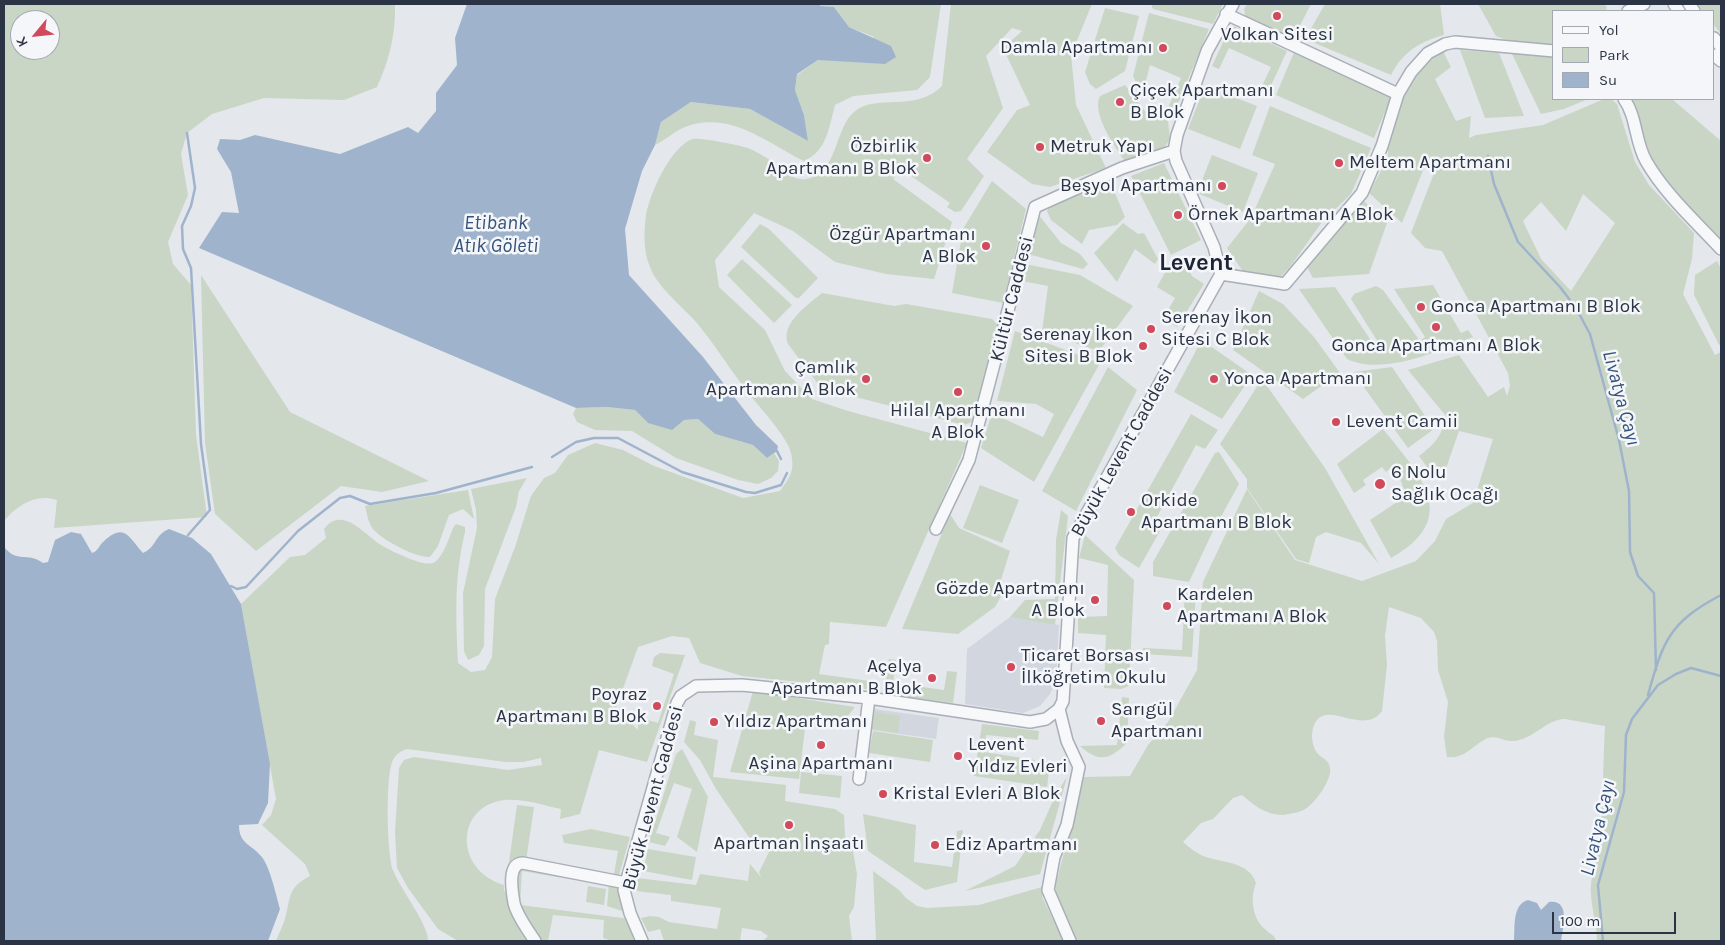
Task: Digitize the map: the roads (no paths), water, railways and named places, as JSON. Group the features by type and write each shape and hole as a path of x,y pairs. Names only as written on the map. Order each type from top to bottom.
{"street":[{"path":"1233,4 1207,51 1177,135 1174,152 1176,161 1214,246 1221,274 1285,284 1362,193 1382,146 1398,94 1421,60 1445,44 1475,44 1552,51"},
{"path":"1630,10 1644,4"},
{"path":"1226,14 1398,94"},
{"path":"1625,100 1630,110 1645,159 1660,182 1721,249"},
{"name":"Kültür Caddesi","path":"936,529 969,460 1035,207 1122,168 1174,152"},
{"name":"Büyük Levent Caddesi","path":"642,941 625,896 626,883 677,703 687,691 696,686 742,684 869,698 1030,722 1046,719 1059,708 1064,684 1073,538 1221,274"},
{"path":"859,779 869,698"},
{"path":"1059,708 1067,741 1079,768 1067,825 1054,857 1048,890 1070,941"},
{"path":"535,941 514,904 512,878 513,868 516,864 523,863 626,883"}],"water":[{"name":"Etibank Atık Göleti","path":"467,4 820,4 820,6 834,7 849,27 891,46 896,57 885,64 818,60 797,74 795,90 804,115 808,141 750,109 691,102 661,122 655,145 642,171 625,229 629,275 703,357 756,425 778,446 777,451 767,458 753,445 715,434 698,419 684,420 672,430 648,423 635,410 607,407 576,408 199,248 222,212 239,213 231,172 217,149 220,139 240,140 255,135 340,154 408,127 418,133 436,111 436,93 457,65 455,38"},
{"path":"169,529 192,538 211,554 241,604 270,764 268,803 258,824 239,825 243,840 261,856 267,867 280,909 268,941 4,941 4,547 14,555 32,558 43,563 48,562 55,540 71,532 81,534 92,553 110,536 122,532 130,537 143,553 151,548 161,534"},
{"path":"1528,900 1537,903 1541,910 1549,902 1556,902 1560,905 1564,916 1561,941 1514,941 1517,911 1523,902"}],"waterway":[{"path":"187,133 195,188 191,206 182,226 183,249 191,268 201,444 210,510 188,535"},
{"name":"Livatya Çayı","path":"1488,156 1494,184 1518,242 1560,287 1576,308 1590,334 1619,440 1629,491 1630,552 1638,576 1654,593 1656,670"},
{"path":"552,457 576,442 594,438 618,438 682,472 746,492 755,493 781,485 787,473"},
{"path":"777,451 781,459"},
{"path":"231,586 237,589 246,587 298,531 340,498 350,496 370,504 436,493 532,467"},
{"name":"Livatya Çayı","path":"1648,695 1664,646 1671,634 1690,614 1721,595"},
{"name":"Livatya Çayı","path":"1603,941 1598,885 1624,792 1626,735 1632,719 1658,685 1676,674 1691,668 1721,676"}],"place":[{"name":"Volkan Sitesi","path":"1277,16"},
{"name":"Damla Apartmanı","path":"1163,48"},
{"name":"Çiçek Apartmanı B Blok","path":"1120,102"},
{"name":"Metruk Yapı","path":"1040,147"},
{"name":"Özbirlik Apartmanı B Blok","path":"927,158"},
{"name":"Meltem Apartmanı","path":"1339,163"},
{"name":"Beşyol Apartmanı","path":"1222,186"},
{"name":"Örnek Apartmanı A Blok","path":"1178,215"},
{"name":"Özgür Apartmanı A Blok","path":"986,246"},
{"name":"Gonca Apartmanı B Blok","path":"1421,307"},
{"name":"Gonca Apartmanı A Blok","path":"1436,327"},
{"name":"Serenay İkon Sitesi C Blok","path":"1151,329"},
{"name":"Serenay İkon Sitesi B Blok","path":"1143,346"},
{"name":"Çamlık Apartmanı A Blok","path":"866,379"},
{"name":"Yonca Apartmanı","path":"1214,379"},
{"name":"Hilal Apartmanı A Blok","path":"958,392"},
{"name":"Levent Camii","path":"1336,422"},
{"name":"6 Nolu Sağlık Ocağı","path":"1380,484"},
{"name":"Orkide Apartmanı B Blok","path":"1131,512"},
{"name":"Gözde Apartmanı A Blok","path":"1095,600"},
{"name":"Kardelen Apartmanı A Blok","path":"1167,606"},
{"name":"Ticaret Borsası İlköğretim Okulu","path":"1011,667"},
{"name":"Açelya Apartmanı B Blok","path":"932,678"},
{"name":"Poyraz Apartmanı B Blok","path":"657,706"},
{"name":"Sarıgül Apartmanı","path":"1101,721"},
{"name":"Yıldız Apartmanı","path":"714,722"},
{"name":"Aşina Apartmanı","path":"821,745"},
{"name":"Levent Yıldız Evleri","path":"958,756"},
{"name":"Kristal Evleri A Blok","path":"883,794"},
{"name":"Apartman İnşaatı","path":"789,825"},
{"name":"Ediz Apartmanı","path":"935,845"}],"district":[{"name":"Levent","path":"1196,263"}]}
